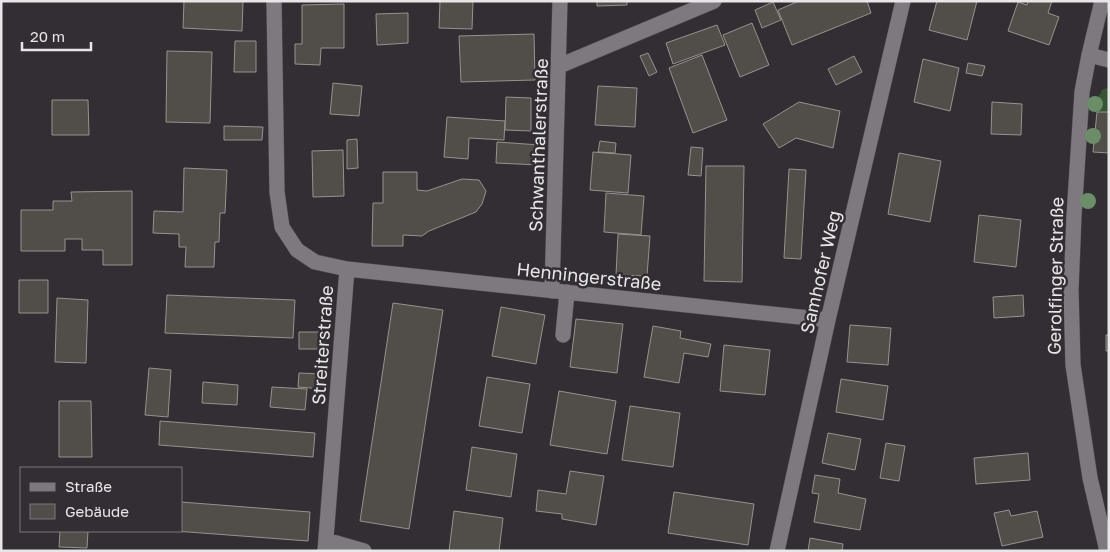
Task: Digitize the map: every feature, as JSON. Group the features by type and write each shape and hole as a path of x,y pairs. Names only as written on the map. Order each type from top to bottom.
{"street":[{"name":"Streiterstraße","path":"274,1 277,192 282,227 297,250 315,262 347,269 326,546"},
{"name":"Schwanthalerstraße","path":"552,291 560,1"},
{"path":"559,66 714,1"},
{"name":"Samhofer Weg","path":"776,551 902,1"},
{"name":"Gerolfinger Straße","path":"1102,1 1082,92 1071,290 1073,365 1090,478 1107,551"},
{"path":"1089,55 1109,60"},
{"name":"Henningerstraße","path":"347,269 828,320"},
{"path":"563,335 568,292"},
{"path":"326,546 364,551"}],"green space":[{"path":"1109,87 1109,153 1093,152 1099,96 1102,90"}],"building":[{"path":"184,1 243,1 242,31 183,28"},
{"path":"440,1 473,1 472,29 439,28"},
{"path":"597,1 627,1 627,5 597,6"},
{"path":"799,1 867,1 871,13 792,45 778,10"},
{"path":"937,1 977,1 967,40 929,30"},
{"path":"1028,1 1052,1 1048,13 1059,17 1049,45 1008,31 1018,2 1027,5"},
{"path":"773,2 781,20 762,28 755,10"},
{"path":"344,4 344,48 321,48 320,65 295,64 295,44 302,44 302,5"},
{"path":"408,13 408,43 377,45 376,14"},
{"path":"752,23 769,65 740,77 723,35"},
{"path":"717,25 725,45 673,64 666,43"},
{"path":"534,34 535,80 461,82 459,36"},
{"path":"235,41 256,41 256,72 234,72"},
{"path":"167,51 212,52 210,123 166,122"},
{"path":"648,53 657,72 649,76 640,56"},
{"path":"702,55 727,120 693,133 669,68"},
{"path":"854,56 862,72 836,85 828,69"},
{"path":"923,59 959,68 950,111 914,102"},
{"path":"968,63 985,66 982,76 966,73"},
{"path":"333,83 362,86 359,116 330,114"},
{"path":"598,86 637,88 635,127 595,125"},
{"path":"506,97 531,98 531,131 505,130"},
{"path":"52,100 88,100 89,135 52,135"},
{"path":"799,102 840,111 833,148 796,138 779,148 763,124"},
{"path":"992,102 1022,104 1021,135 991,134"},
{"path":"1097,112 1109,112 1109,153 1093,152"},
{"path":"447,117 505,121 504,140 469,138 468,159 444,157"},
{"path":"224,126 263,127 262,140 224,140"},
{"path":"357,139 358,168 347,169 347,140"},
{"path":"600,141 616,143 615,153 598,152"},
{"path":"497,142 540,145 539,165 496,163"},
{"path":"691,147 703,148 701,176 688,175"},
{"path":"343,150 344,196 313,197 312,151"},
{"path":"593,152 631,155 628,193 590,190"},
{"path":"899,153 941,161 930,222 888,214"},
{"path":"706,166 744,166 742,282 704,281"},
{"path":"184,168 227,170 225,213 220,213 219,242 215,242 214,267 185,267 186,247 179,247 179,234 153,233 154,211 183,212"},
{"path":"789,169 806,170 801,259 784,258"},
{"path":"383,172 417,172 417,190 427,191 462,179 479,180 486,191 482,204 476,212 429,231 422,236 403,235 403,246 372,246 373,203 383,203"},
{"path":"132,191 132,265 103,265 103,250 82,250 82,239 65,239 65,251 21,251 21,210 53,210 53,201 72,201 71,192"},
{"path":"606,193 644,196 641,235 604,232"},
{"path":"979,215 1021,220 1016,267 974,262"},
{"path":"618,234 650,236 647,276 616,275"},
{"path":"19,280 48,280 48,313 19,313"},
{"path":"167,295 295,300 293,338 165,333"},
{"path":"1023,295 1024,316 994,318 993,297"},
{"path":"57,298 88,300 86,363 55,362"},
{"path":"393,303 443,310 409,529 360,521"},
{"path":"501,307 545,315 536,364 492,356"},
{"path":"576,319 623,324 617,373 570,367"},
{"path":"850,325 891,328 888,365 847,362"},
{"path":"653,326 681,331 680,338 711,344 708,357 684,353 679,383 644,377"},
{"path":"299,332 326,332 326,349 299,349"},
{"path":"1106,335 1109,335 1109,351 1106,351"},
{"path":"724,345 770,350 765,395 720,391"},
{"path":"149,368 171,370 168,417 145,415"},
{"path":"299,373 323,374 323,389 298,387"},
{"path":"487,377 530,384 522,433 479,426"},
{"path":"841,379 888,386 883,420 836,412"},
{"path":"203,382 238,385 237,405 202,403"},
{"path":"272,387 307,389 305,410 270,407"},
{"path":"559,391 616,401 607,454 550,445"},
{"path":"59,401 91,401 92,457 59,457"},
{"path":"630,406 680,413 673,467 622,460"},
{"path":"160,421 315,433 313,457 159,445"},
{"path":"828,433 861,439 855,470 822,463"},
{"path":"886,443 905,446 899,481 880,478"},
{"path":"472,447 517,454 511,497 466,490"},
{"path":"1028,453 1030,480 976,484 974,458"},
{"path":"570,471 604,476 596,525 562,519 562,514 536,511 538,490 566,494"},
{"path":"815,475 840,479 838,493 866,499 860,530 814,522 819,494 812,493"},
{"path":"674,492 754,504 748,545 668,533"},
{"path":"182,502 310,512 308,541 182,532"},
{"path":"1009,510 1011,516 1037,511 1043,537 1002,546 994,513"},
{"path":"454,511 503,518 499,551 449,551"},
{"path":"60,532 88,532 87,548 59,547"},
{"path":"810,538 843,544 842,551 808,551"}]}
